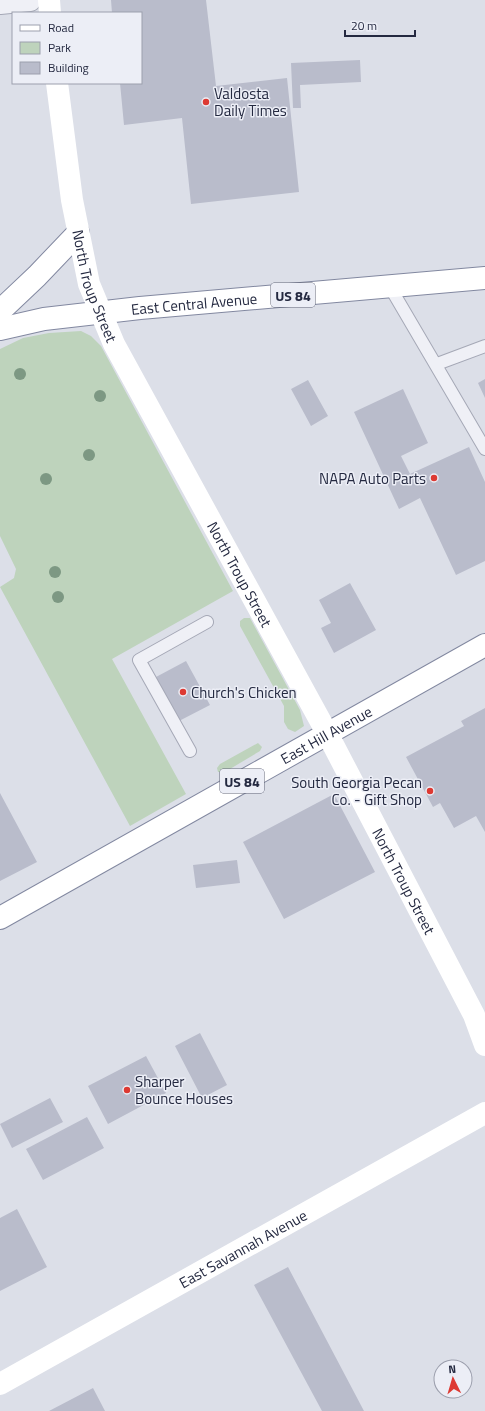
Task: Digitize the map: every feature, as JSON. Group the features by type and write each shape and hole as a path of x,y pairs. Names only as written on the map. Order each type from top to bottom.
{"main road":[{"path":"49,0 50,12"},
{"name":"North Troup Street","path":"57,84 72,200 78,233 89,284 100,313 114,344 327,734 474,1015 485,1045"},
{"path":"0,310 37,276 78,233"},
{"name":"East Central Avenue","path":"0,329 44,319 140,308 485,278"},
{"name":"East Hill Avenue","path":"0,918 485,645"},
{"name":"East Savannah Avenue","path":"0,1384 485,1114"}],"street":[{"path":"0,4 30,0"}],"lane":[{"path":"390,287 437,364 485,449"},
{"path":"437,364 485,346"},
{"path":"190,751 139,660 207,622"}],"green space":[{"path":"81,331 91,336 101,346 233,591 112,659 186,794 130,826 0,587 14,578 16,569 0,536 0,349 23,338 49,333"},
{"path":"244,618 250,618 300,710 304,726 295,732 288,729 284,722 284,706 240,626 240,621"},
{"path":"258,743 262,747 260,751 225,772 218,772 217,768 220,764"}],"building":[{"name":"Valdosta Daily Times","path":"111,0 206,0 216,86 287,78 299,192 191,204 182,118 124,125 120,84 142,84 142,12 112,12"},
{"path":"360,60 361,82 300,85 301,108 293,108 291,63"},
{"path":"485,379 485,398 478,383"},
{"path":"308,380 328,416 311,426 291,389"},
{"name":"NAPA Auto Parts","path":"403,389 428,443 401,456 410,474 469,447 485,482 485,561 456,575 420,498 399,509 354,412"},
{"path":"350,583 376,630 334,653 321,628 331,623 319,600"},
{"path":"186,661 210,705 179,721 156,677"},
{"path":"485,708 485,832 476,816 454,828 440,803 433,807 406,757 464,726 461,721"},
{"path":"0,793 37,862 0,881"},
{"path":"334,794 375,872 284,919 243,842"},
{"path":"237,860 240,883 196,888 193,865"},
{"path":"200,1033 227,1085 202,1098 175,1046"},
{"name":"Sharper Bounce Houses","path":"146,1056 166,1093 108,1124 88,1086"},
{"path":"50,1098 63,1122 12,1148 0,1124"},
{"path":"87,1117 104,1148 43,1180 26,1149"},
{"path":"17,1209 47,1267 0,1291 0,1218"},
{"path":"288,1267 364,1411 322,1411 254,1285"},
{"path":"93,1388 105,1411 49,1411"}],"place":[{"name":"Valdosta Daily Times","path":"206,102"},
{"name":"NAPA Auto Parts","path":"434,478"},
{"name":"Church's Chicken","path":"183,692"},
{"name":"South Georgia Pecan Co. - Gift Shop","path":"430,791"},
{"name":"Sharper Bounce Houses","path":"127,1090"}]}
